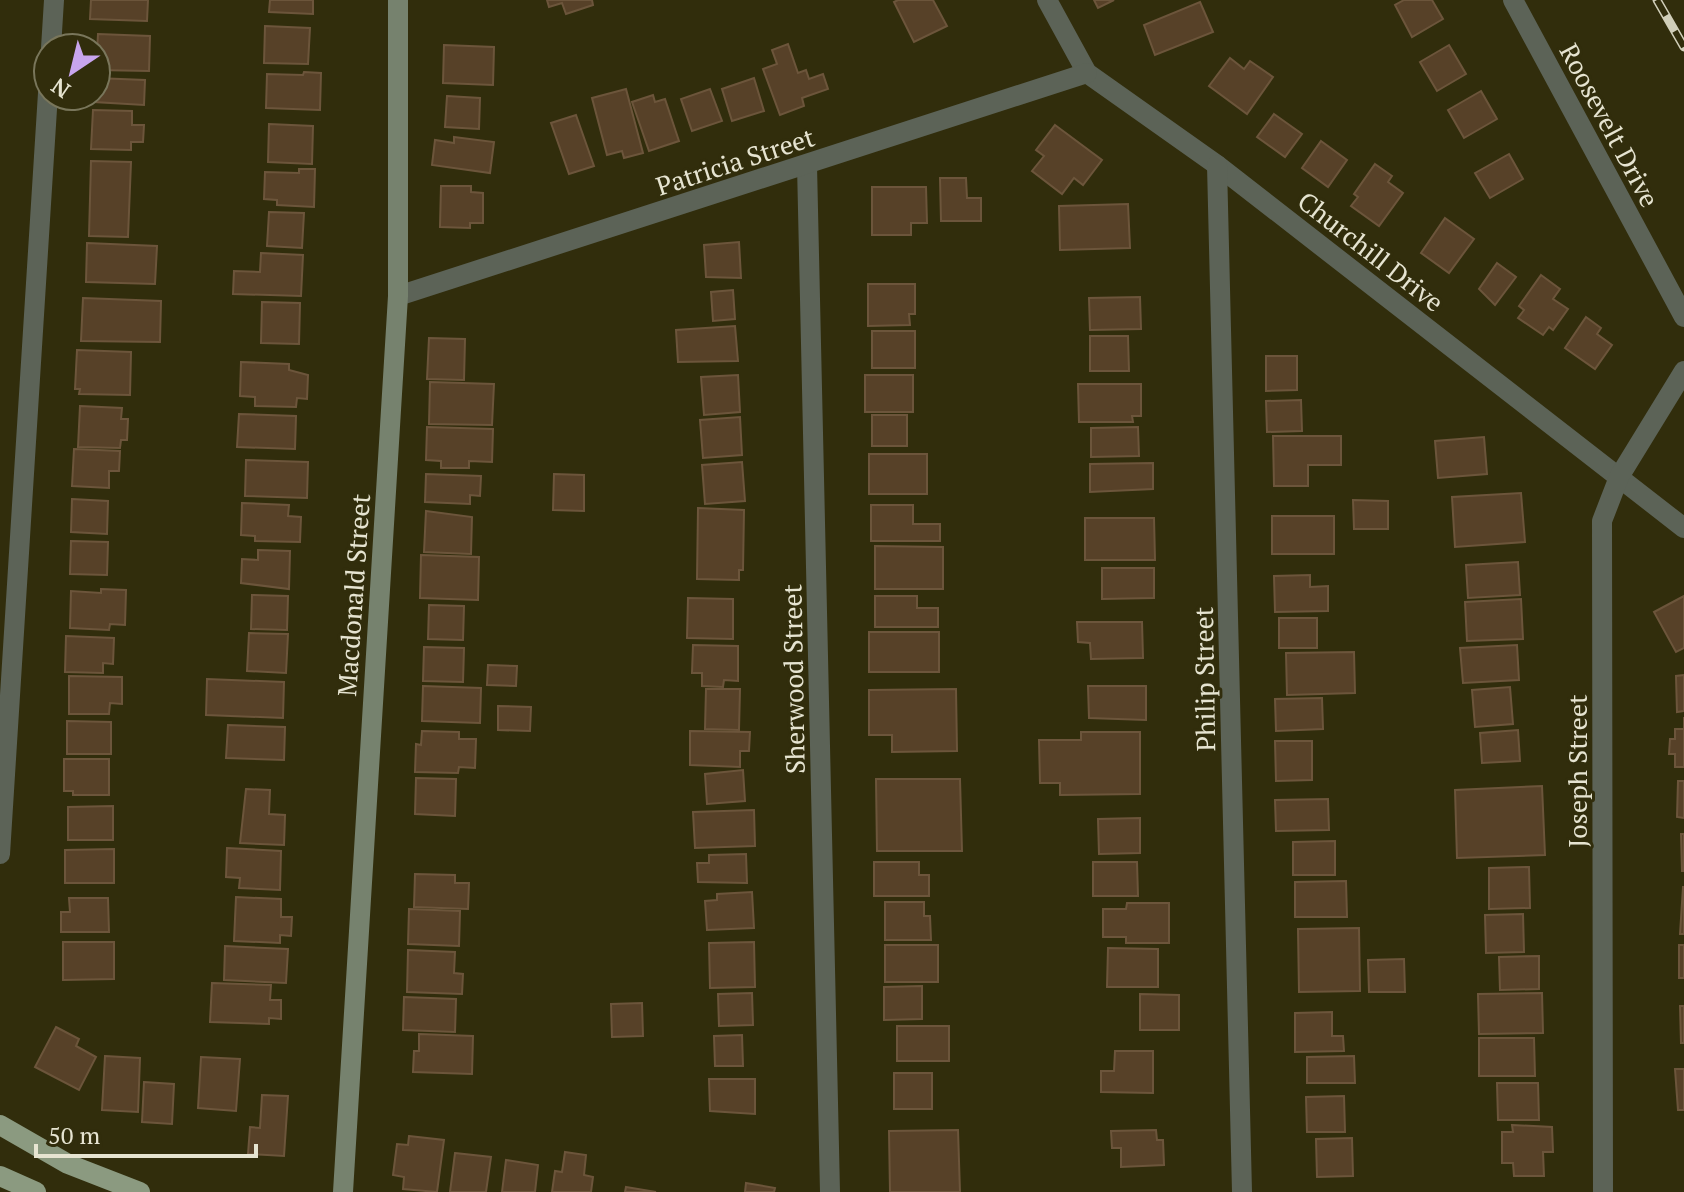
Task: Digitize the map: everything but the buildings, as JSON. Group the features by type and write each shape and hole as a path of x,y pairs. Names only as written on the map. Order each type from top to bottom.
{"main road":[{"path":"0,1125 68,1164 140,1192"},
{"path":"0,1176 36,1192"}],"street":[{"path":"52,32 54,0"},
{"name":"Macdonald Street","path":"343,1192 398,296 398,0"},
{"name":"Churchill Drive","path":"1047,0 1087,73 1217,165 1684,528"},
{"name":"Roosevelt Drive","path":"1513,0 1684,317"},
{"name":"Patricia Street","path":"398,296 1087,73"},
{"path":"0,854 47,112"},
{"name":"Sherwood Street","path":"807,165 830,1192"},
{"name":"Philip Street","path":"1217,165 1242,1192"},
{"name":"Joseph Street","path":"1603,1192 1602,521 1619,477 1684,371"}],"railway":[{"path":"1657,0 1684,47"}]}
